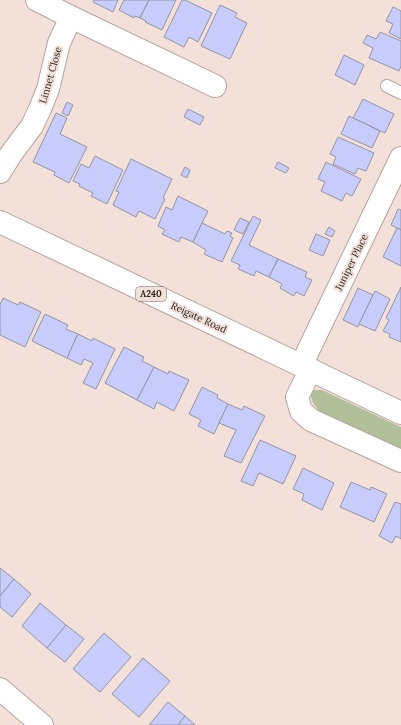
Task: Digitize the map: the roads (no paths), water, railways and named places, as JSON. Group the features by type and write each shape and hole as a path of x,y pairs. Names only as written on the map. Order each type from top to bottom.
{"main road":[{"path":"37,0 215,86"},
{"name":"Linnet Close","path":"0,172 11,154 32,126 40,109 48,89 59,43 71,17"},
{"name":"Juniper Place","path":"307,368 308,351 401,158"},
{"name":"Reigate Road","path":"0,222 401,413"},
{"path":"307,368 305,381 297,397 301,411 311,420 401,462"},
{"path":"0,689 42,725"}],"lane":[{"path":"387,86 401,93"}]}
